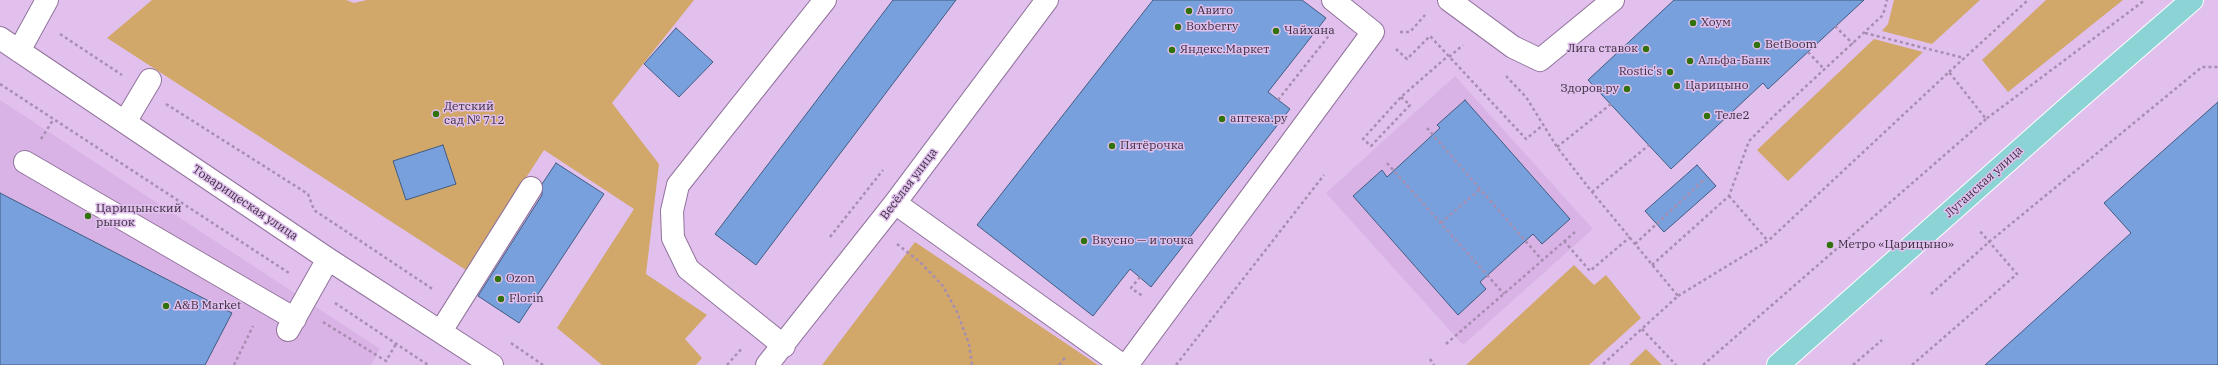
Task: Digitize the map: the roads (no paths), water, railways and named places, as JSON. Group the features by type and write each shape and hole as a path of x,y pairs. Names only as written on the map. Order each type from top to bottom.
{"main road":[{"name":"Луганская улица","path":"1778,365 2072,104 2192,0"}],"street":[{"path":"784,346 688,268 674,238 672,211 678,185 825,0"},
{"name":"Весёлая улица","path":"767,365 784,346 895,203 1047,0"},
{"path":"1127,365 1373,32 1333,0"},
{"path":"1449,0 1513,47 1540,60 1614,0"},
{"path":"19,51 42,9"},
{"name":"Товарищеская улица","path":"0,38 328,259 492,365"},
{"path":"125,122 147,85"},
{"path":"25,162 295,319 328,259"},
{"path":"441,331 531,188"},
{"path":"895,203 1122,365"}],"place":[{"name":"Авито","path":"1189,11"},
{"name":"Хоум","path":"1693,23"},
{"name":"Boxberry","path":"1178,27"},
{"name":"Чайхана","path":"1276,31"},
{"name":"BetBoom","path":"1757,45"},
{"name":"Лига ставок","path":"1646,49"},
{"name":"Яндекс.Маркет","path":"1172,50"},
{"name":"Альфа-Банк","path":"1690,61"},
{"name":"Rostic's","path":"1670,72"},
{"name":"Царицыно","path":"1677,86"},
{"name":"Здоров.ру","path":"1627,89"},
{"name":"Детский сад № 712","path":"436,114"},
{"name":"Теле2","path":"1707,116"},
{"name":"аптека.ру","path":"1222,119"},
{"name":"Пятёрочка","path":"1112,146"},
{"name":"Царицынский рынок","path":"88,216"},
{"name":"Вкусно — и точка","path":"1084,241"},
{"name":"Метро «Царицыно»","path":"1830,245"},
{"name":"Ozon","path":"498,279"},
{"name":"Florin","path":"501,299"},
{"name":"A&B Market","path":"166,306"}]}
